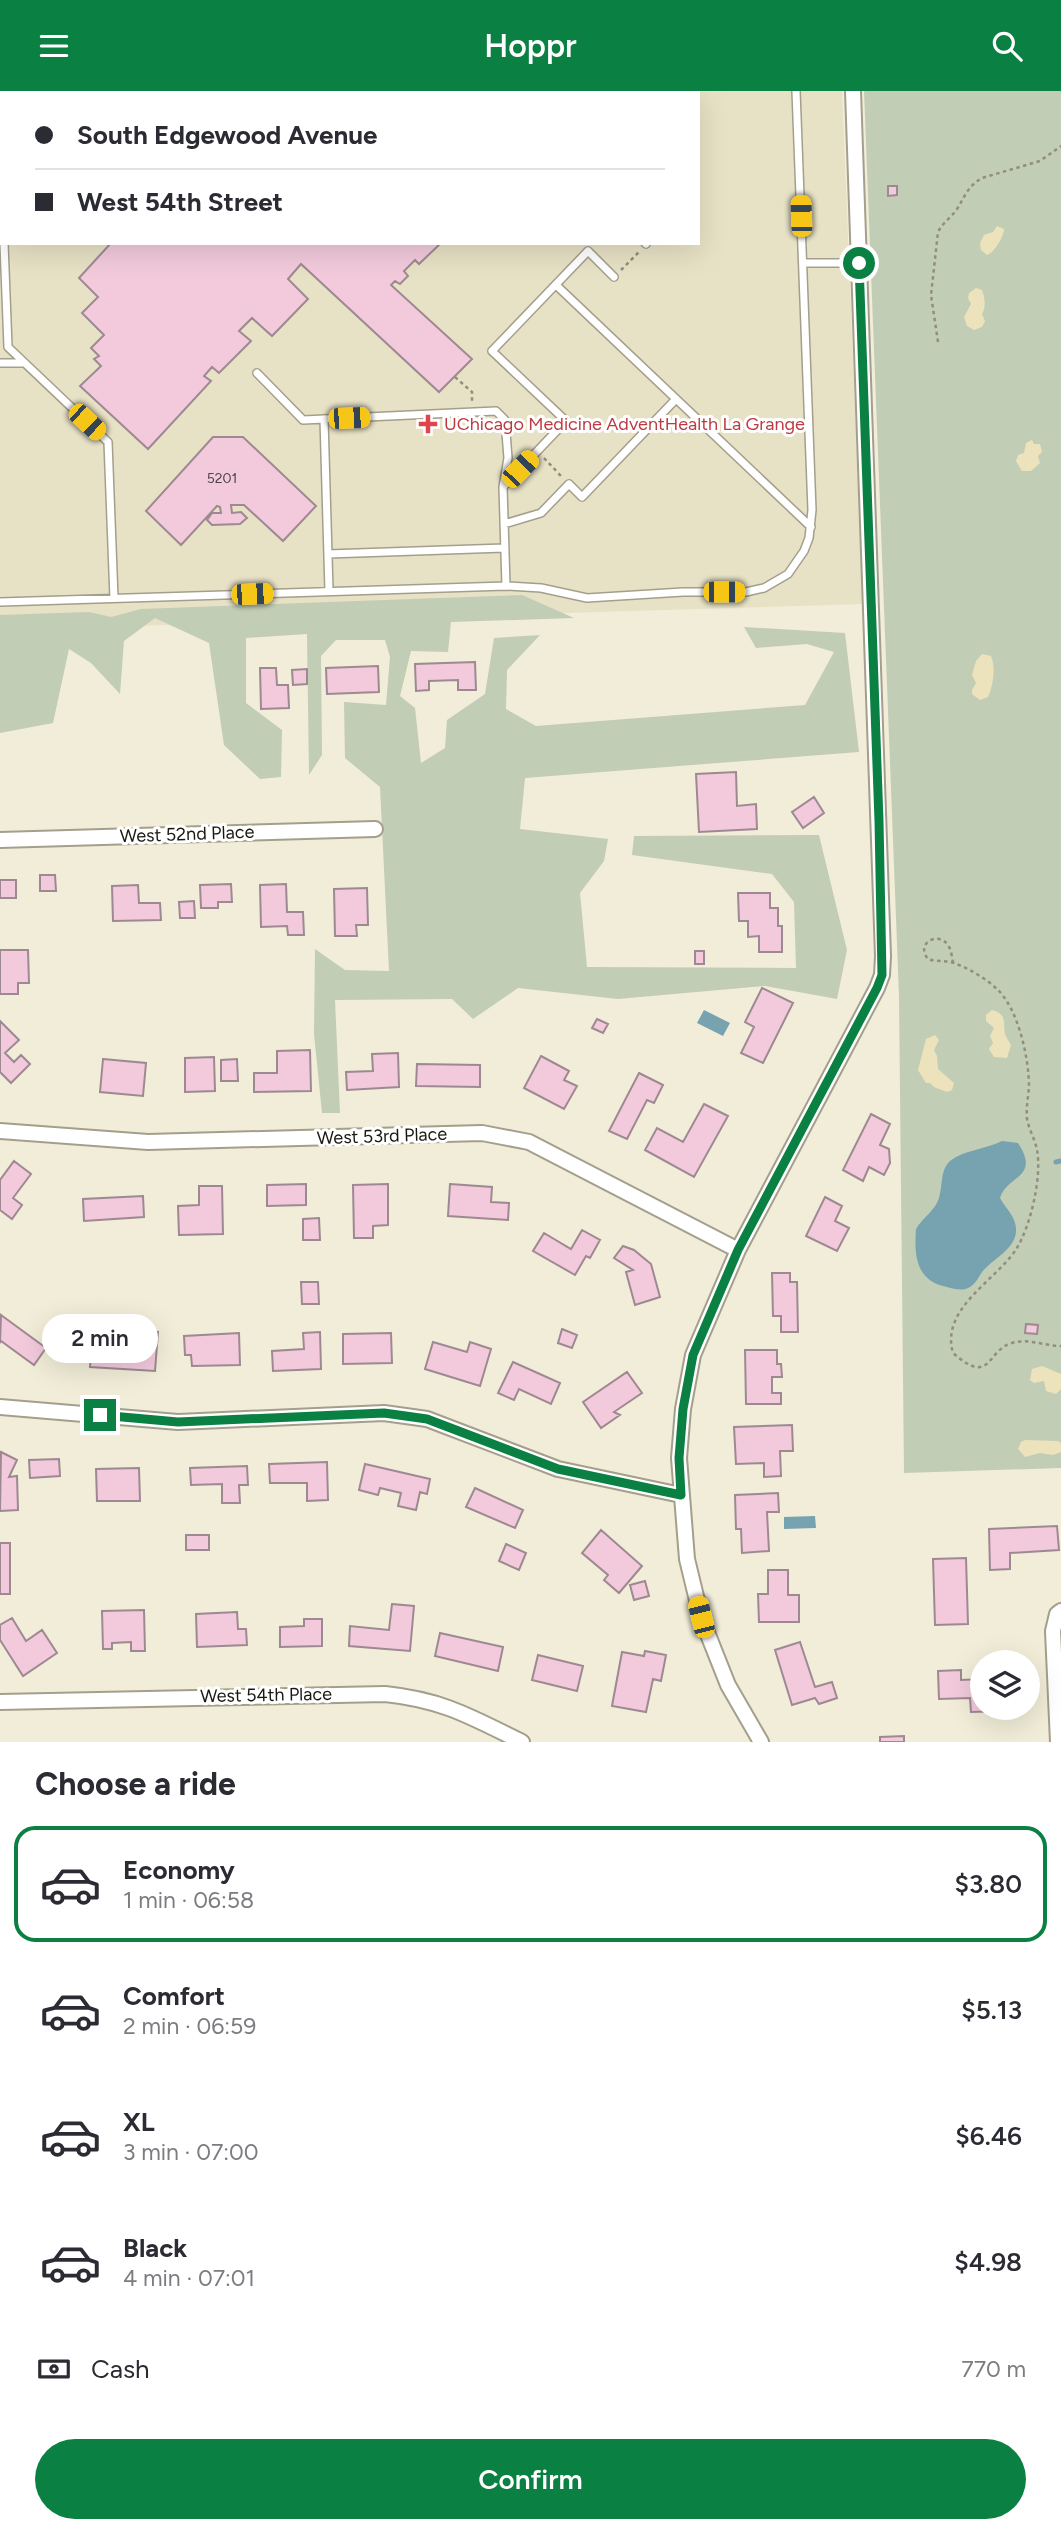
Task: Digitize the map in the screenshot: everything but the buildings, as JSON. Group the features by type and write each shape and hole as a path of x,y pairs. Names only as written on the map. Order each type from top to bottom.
{"street":[{"path":"761,1742 728,1685 701,1617 687,1559 679,1458 683,1409 693,1355 738,1250 882,975 878,781 853,91"},
{"name":"West 52nd Place","path":"0,840 375,829"},
{"name":"West 53rd Place","path":"0,1131 148,1142 482,1133 529,1143 738,1250"},
{"path":"0,1407 178,1422 384,1413 427,1419 558,1469 681,1495"},
{"path":"1058,1742 1053,1631 1057,1614 1061,1611"},
{"name":"West 54th Place","path":"0,1702 385,1694 443,1704 522,1742"}],"lane":[{"path":"0,602 506,586 541,588 587,598 683,592 746,592 764,588 788,574 809,538 812,510 796,91"},
{"path":"4,245 3,321 8,347 108,442 114,598"},
{"path":"585,245 614,277"},
{"path":"503,487 566,421 492,351 588,251"},
{"path":"803,263 859,263"},
{"path":"556,285 810,527"},
{"path":"0,363 24,363"},
{"path":"257,373 303,420 496,411 505,420 508,458 503,487 506,586"},
{"path":"504,524 541,513 569,484 582,497 676,399"},
{"path":"324,419 330,591"},
{"path":"328,554 505,548"}],"path":[{"path":"938,342 931,295 942,224 953,215 968,188 982,178 1040,161 1061,146"},
{"path":"614,277 644,245"},
{"path":"455,377 472,392 472,412"},
{"path":"537,451 569,484"},
{"path":"953,963 948,944 941,940 927,941 923,953 928,959 953,963 979,975 1002,993 1022,1037 1028,1075 1028,1121 1038,1152 1036,1191 1017,1247 963,1308 953,1327 953,1353 979,1367 991,1362 1003,1346 1010,1343 1029,1342 1061,1346"}],"shaded area":[{"name":"UChicago Medicine AdventHealth La Grange","path":"700,91 842,91 863,604 0,630 0,245 700,245"}],"green space":[{"path":"864,91 1061,91 1061,1468 904,1473 899,995"},
{"path":"522,595 574,618 451,622 448,652 411,651 400,696 415,708 421,763 445,748 447,720 485,694 494,638 540,635 507,670 506,709 536,726 805,705 834,652 807,644 756,648 744,627 845,633 859,752 525,778 520,829 608,839 604,861 580,893 587,967 796,968 794,902 772,874 632,855 634,836 819,835 847,950 837,999 765,986 618,999 518,988 473,1019 452,999 335,1000 340,1113 322,1113 314,1034 315,949 345,970 389,971 380,787 345,758 344,702 386,705 390,657 385,640 336,640 321,656 322,755 309,775 307,634 246,638 246,703 282,730 281,777 260,779 224,745 209,643 155,618 124,641 120,694 91,663 69,649 53,723 0,733 0,615 89,612 111,617 141,609"}],"sand":[{"path":"997,226 1004,229 1002,236 996,247 987,255 981,250 980,243 984,235 993,232"},
{"path":"976,288 983,293 985,306 982,314 985,321 982,327 974,330 967,326 964,317 971,304 969,293"},
{"path":"1032,440 1034,444 1040,444 1040,463 1031,471 1022,471 1016,461 1018,455 1024,453 1026,443"},
{"path":"982,654 991,656 994,671 988,697 980,700 972,694 976,683 972,675 976,661"},
{"path":"992,1010 1003,1019 1005,1034 1011,1045 1007,1058 994,1057 989,1049 993,1043 990,1036 994,1028 986,1021 986,1015"},
{"path":"935,1035 939,1040 934,1050 938,1069 954,1083 952,1090 947,1092 926,1083 918,1070 926,1039"},
{"path":"1042,1366 1061,1374 1061,1389 1056,1394 1046,1391 1044,1381 1034,1383 1030,1380 1032,1369"},
{"path":"1025,1440 1058,1441 1061,1443 1061,1452 1025,1457 1018,1449"}],"water":[{"path":"704,1010 730,1023 723,1036 697,1023"},
{"path":"1002,1141 1018,1143 1026,1163 1024,1170 1004,1190 1000,1198 1015,1222 1014,1239 1007,1250 985,1268 970,1287 958,1289 937,1284 923,1273 919,1266 916,1229 937,1203 943,1173 950,1161 962,1154"},
{"path":"815,1516 816,1528 784,1529 784,1517"}],"waterway":[{"path":"1056,1162 1061,1161"}],"place":[{"name":"UChicago Medicine AdventHealth La Grange","path":"428,424"}],"route":[{"path":"100,1415 178,1422 384,1413 427,1419 558,1469 681,1495 679,1458 683,1409 693,1355 738,1250 882,975 859,263"}]}
